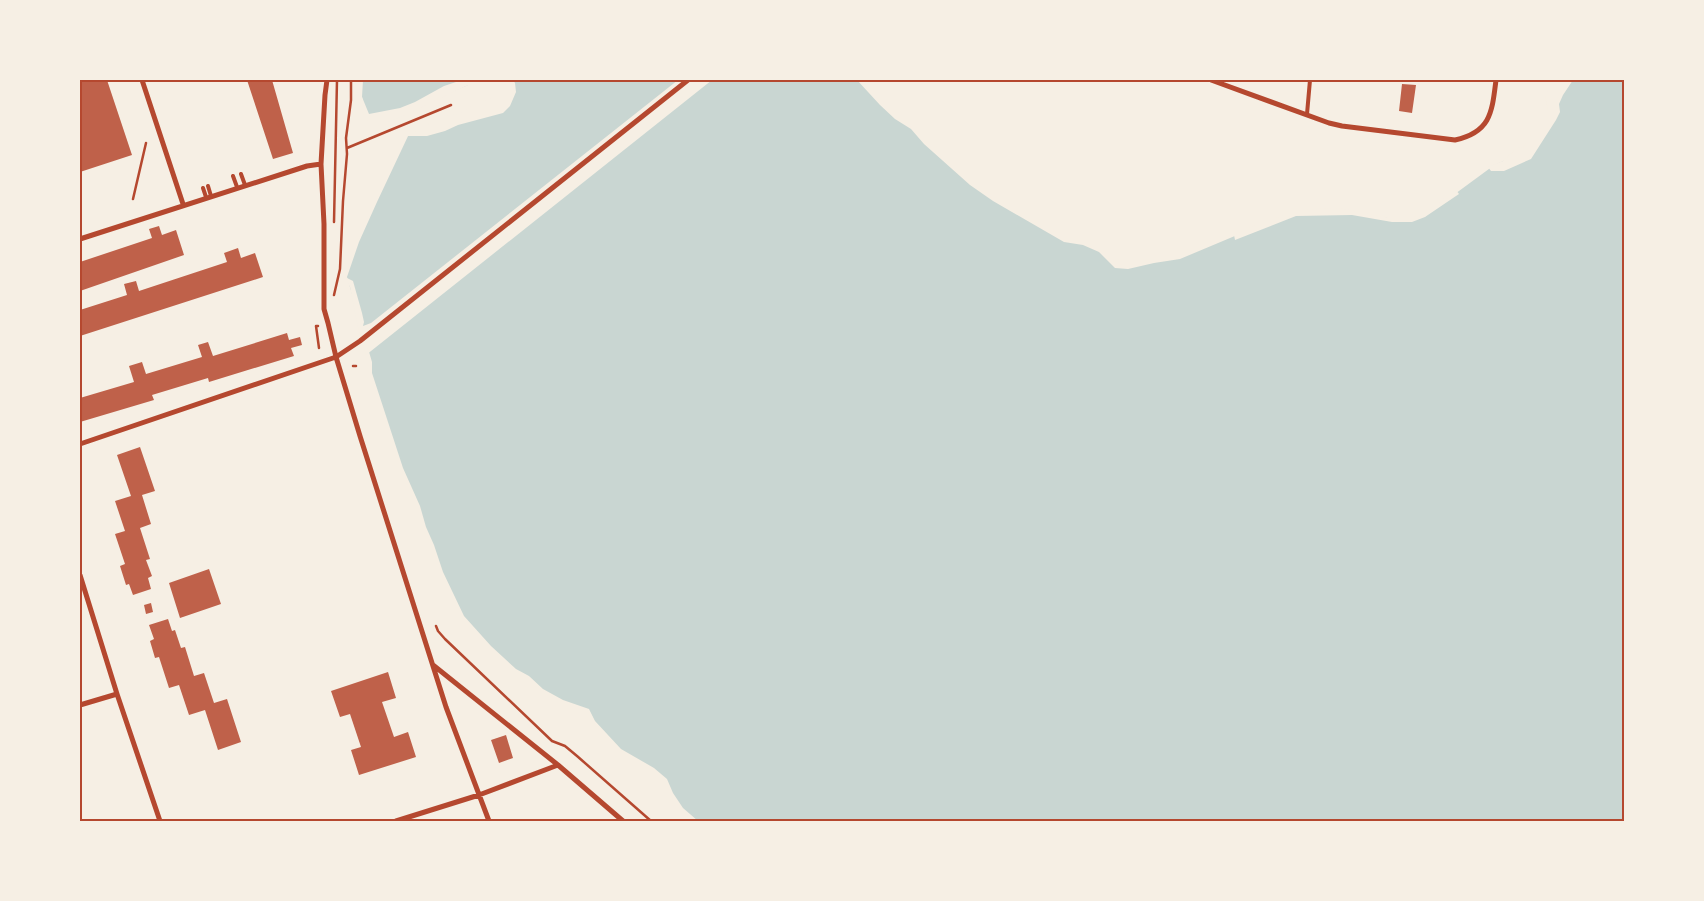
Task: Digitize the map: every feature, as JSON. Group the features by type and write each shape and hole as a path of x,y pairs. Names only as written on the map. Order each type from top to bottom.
{"street":[{"path":"142,80 184,204"},
{"path":"328,80 325,95 321,164 324,224 324,309 336,357 446,707 489,821"},
{"path":"80,444 336,357 360,342 688,80"},
{"path":"1211,80 1342,126 1455,140 1467,138 1485,123 1493,109 1496,80"},
{"path":"80,239 237,187 306,166 321,164"},
{"path":"80,575 116,694 160,821"},
{"path":"433,665 558,765 623,821"},
{"path":"80,704 116,694"},
{"path":"396,821 479,794 558,765"}],"lane":[{"path":"1307,114 1310,80"},
{"path":"241,174 245,185"},
{"path":"233,176 237,187"},
{"path":"208,186 209,196"},
{"path":"203,188 209,196"}],"path":[{"path":"334,231 337,80"},
{"path":"333,297 340,269 346,175 346,138 351,100 350,80"},
{"path":"347,148 451,105"},
{"path":"133,199 146,143"},
{"path":"333,280 334,302"},
{"path":"318,326 316,326 319,348"},
{"path":"436,626 445,639 552,741 565,746 651,821"}],"shaded area":[{"path":"359,80 480,80 387,119 365,113"},
{"path":"497,80 857,80 895,119 911,129 924,144 970,185 993,201 1064,242 1083,245 1099,252 1115,268 1128,269 1180,259 1261,225 1297,213 1323,210 1412,221 1429,213 1493,166 1524,151 1545,123 1557,80 1624,80 1624,821 698,821 683,808 673,793 667,779 654,768 621,749 595,721 589,709 563,700 543,689 529,676 516,669 491,646 464,616 443,572 420,506 403,468 372,373 372,362 347,277 359,242 409,134 459,117 501,98 503,92"}],"pier":[{"path":"357,80 363,80 362,97 369,114 400,108 444,86 462,80 483,80 466,86 403,116 388,122 376,123 368,121 363,114 357,91"},
{"path":"494,80 513,80 515,83 516,92 510,106 503,113 458,125 427,136 405,136 408,132 416,131 443,116 458,114 477,103 499,96 501,92"},
{"path":"678,80 712,80 366,355 350,287 345,277 353,281 364,322 363,326 371,323"},
{"path":"1554,80 1573,80 1559,104 1560,112 1556,120 1531,159 1504,171 1491,171 1488,167 1503,161 1518,147 1523,148 1537,123 1543,121 1548,110 1545,96"},
{"path":"1456,190 1459,194 1425,217 1412,222 1392,222 1352,215 1296,216 1235,240 1234,235 1260,223 1297,211 1323,208 1344,209 1390,218 1411,218 1427,211"}],"building":[{"path":"80,80 107,80 132,155 80,172"},
{"path":"247,80 272,80 293,153 273,159"},
{"path":"1402,84 1416,85 1412,113 1399,111"},
{"path":"159,226 162,235 176,230 184,255 80,291 80,262 152,238 149,229"},
{"path":"238,248 241,258 255,253 263,277 80,336 80,310 127,295 124,284 136,281 139,291 227,262 224,253"},
{"path":"287,333 289,340 300,337 302,345 291,348 294,356 209,382 208,378 152,395 154,400 80,422 80,398 134,382 129,366 142,362 146,374 202,357 198,345 208,342 213,356"},
{"path":"140,447 155,491 142,495 151,524 140,528 150,559 146,560 152,576 148,578 151,589 133,595 129,584 126,585 120,566 125,564 115,534 125,531 115,501 131,496 117,455"},
{"path":"209,569 221,604 180,618 169,583"},
{"path":"151,603 153,612 146,614 144,605"},
{"path":"168,619 172,631 175,630 181,648 185,647 194,676 204,673 214,703 227,699 241,742 218,750 205,710 189,715 179,685 169,688 159,657 155,658 150,641 154,639 149,625"},
{"path":"388,672 396,698 382,702 394,737 408,732 416,757 359,775 351,750 361,747 350,714 340,717 331,691"},
{"path":"506,735 513,758 499,763 491,740"}]}
